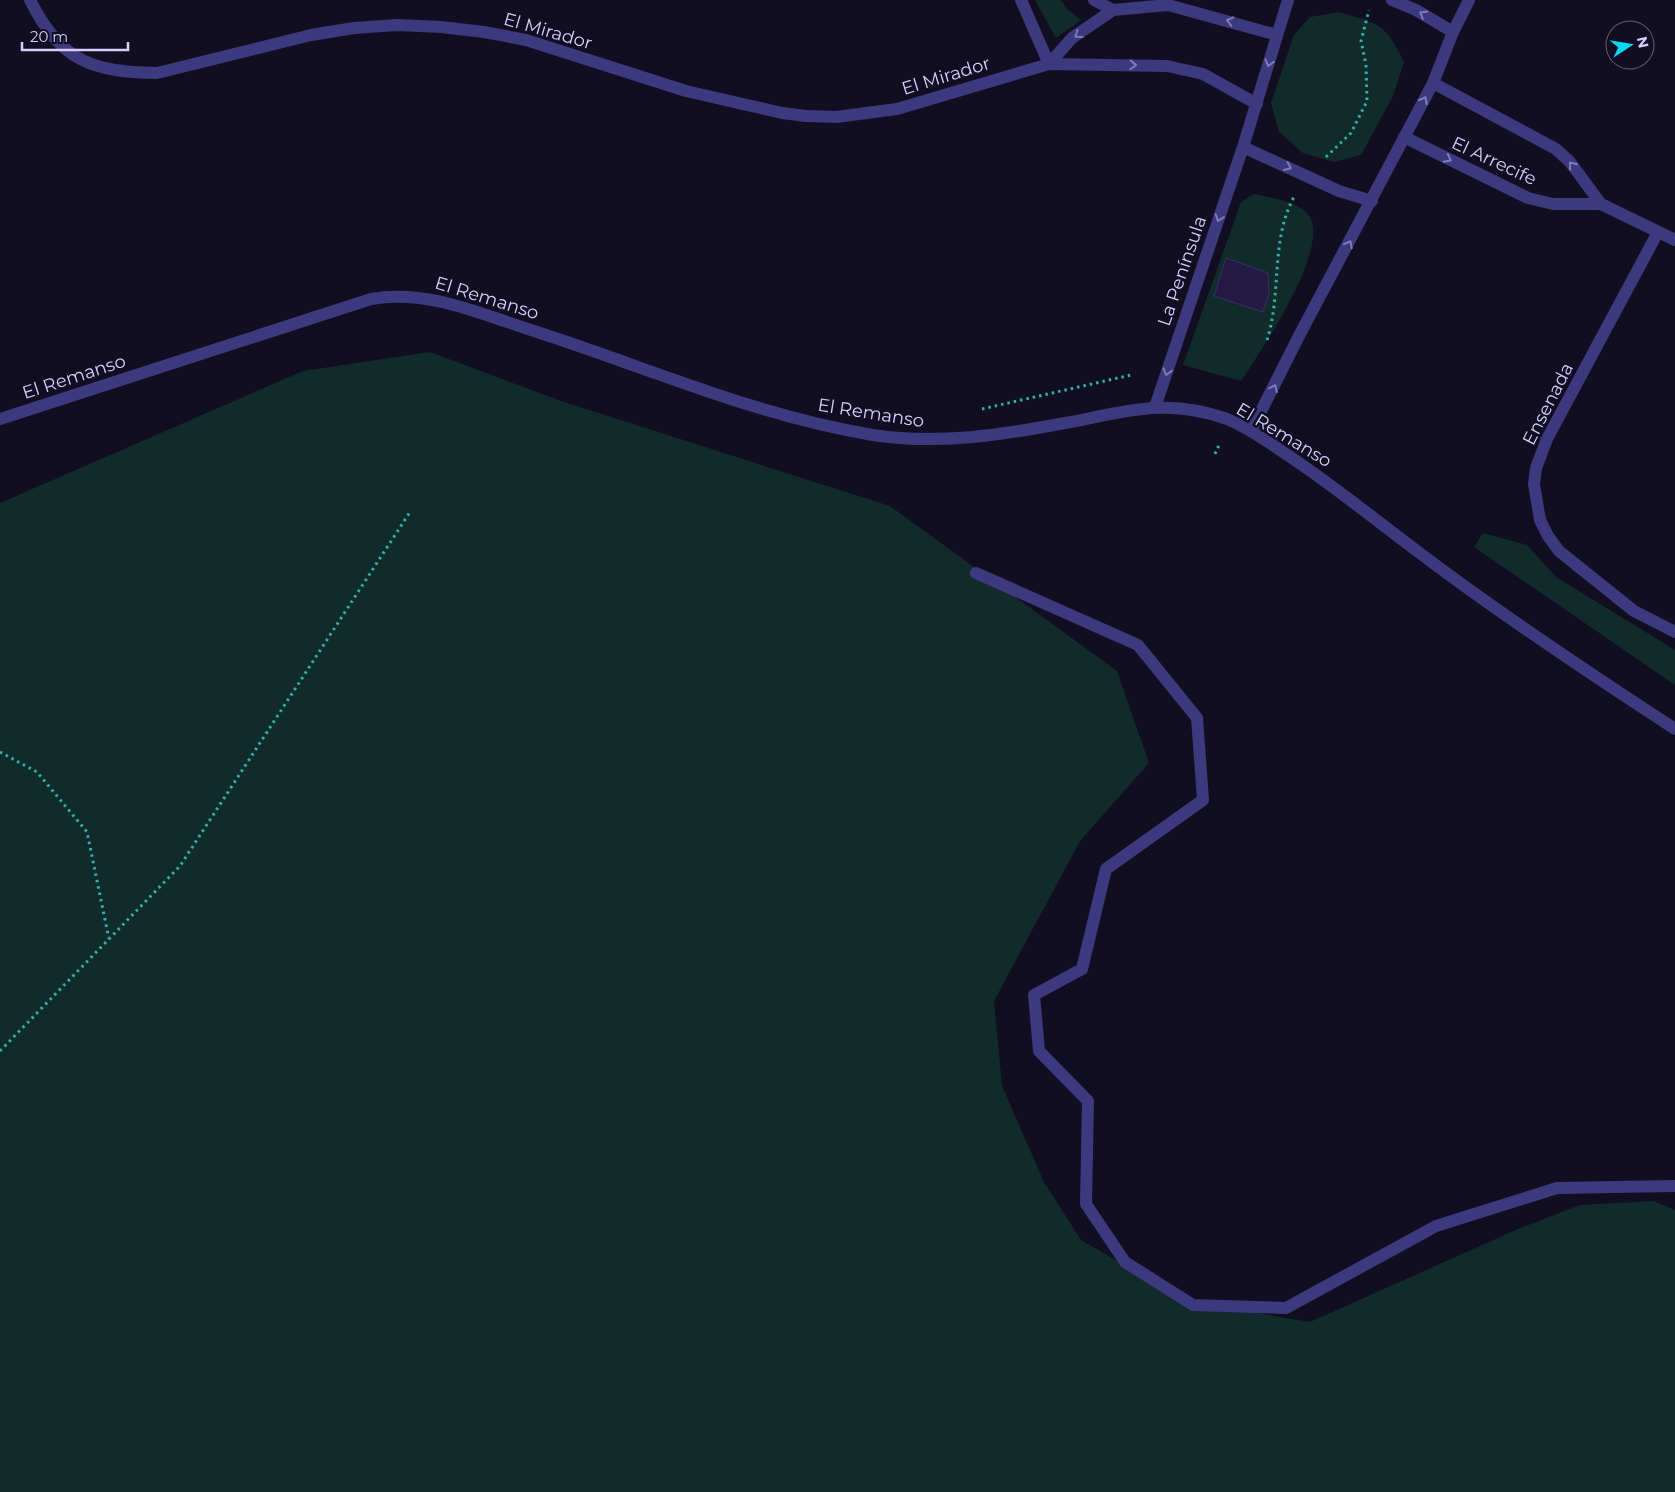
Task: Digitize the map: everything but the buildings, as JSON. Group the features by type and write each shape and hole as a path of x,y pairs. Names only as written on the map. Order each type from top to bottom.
{"street":[{"name":"El Mirador","path":"30,0 41,22 64,50 102,69 157,73 311,35 380,26 441,27 484,32 526,40 602,66 686,91 782,113 806,116 852,116 897,109 1049,64 1167,66 1203,74 1257,104"},
{"path":"1021,0 1049,64 1072,38 1113,10 1168,5 1277,35"},
{"path":"1094,0 1113,10"},
{"name":"La Península","path":"1156,407 1257,104 1288,0"},
{"path":"1392,0 1416,10 1453,32"},
{"path":"1251,431 1300,334 1433,83 1453,32 1469,0"},
{"name":"El Arrecife","path":"1433,83 1556,149 1570,162 1601,204"},
{"name":"El Arrecife","path":"1404,138 1528,198 1553,204 1601,204 1675,240"},
{"path":"1243,147 1340,191 1372,201"},
{"name":"Ensenada","path":"1658,232 1547,439 1536,468 1534,484 1540,520 1559,551 1634,611 1675,632"},
{"name":"El Remanso","path":"0,419 371,299 404,295 438,300 597,350 759,409 872,435 919,441 990,435 1066,423 1136,408 1181,408 1206,413 1251,431 1332,484 1422,556 1675,729"},
{"path":"976,573 1138,645 1197,718 1203,800 1106,869 1082,970 1034,995 1038,1051 1088,1101 1086,1204 1125,1262 1193,1305 1286,1308 1436,1226 1464,1217 1557,1188 1675,1186"}],"path":[{"path":"0,1051 180,866 410,512"},
{"path":"0,752 37,772 87,832 109,939"}],"green space":[{"path":"1035,0 1061,0 1067,9 1081,20 1056,38"},
{"path":"1339,12 1364,19 1380,27 1392,39 1404,62 1393,96 1361,155 1334,162 1303,153 1279,132 1271,103 1294,35 1310,17"},
{"path":"1254,194 1287,202 1305,211 1313,225 1312,245 1304,270 1292,296 1241,381 1183,365 1241,202"},
{"path":"430,352 561,401 890,506 1117,671 1149,763 1080,841 994,1001 1002,1086 1044,1182 1081,1240 1187,1301 1310,1322 1518,1229 1580,1205 1653,1201 1675,1210 1675,1492 0,1492 0,503 303,371"},
{"path":"1483,533 1527,545 1556,577 1675,650 1675,685 1474,547"}]}
